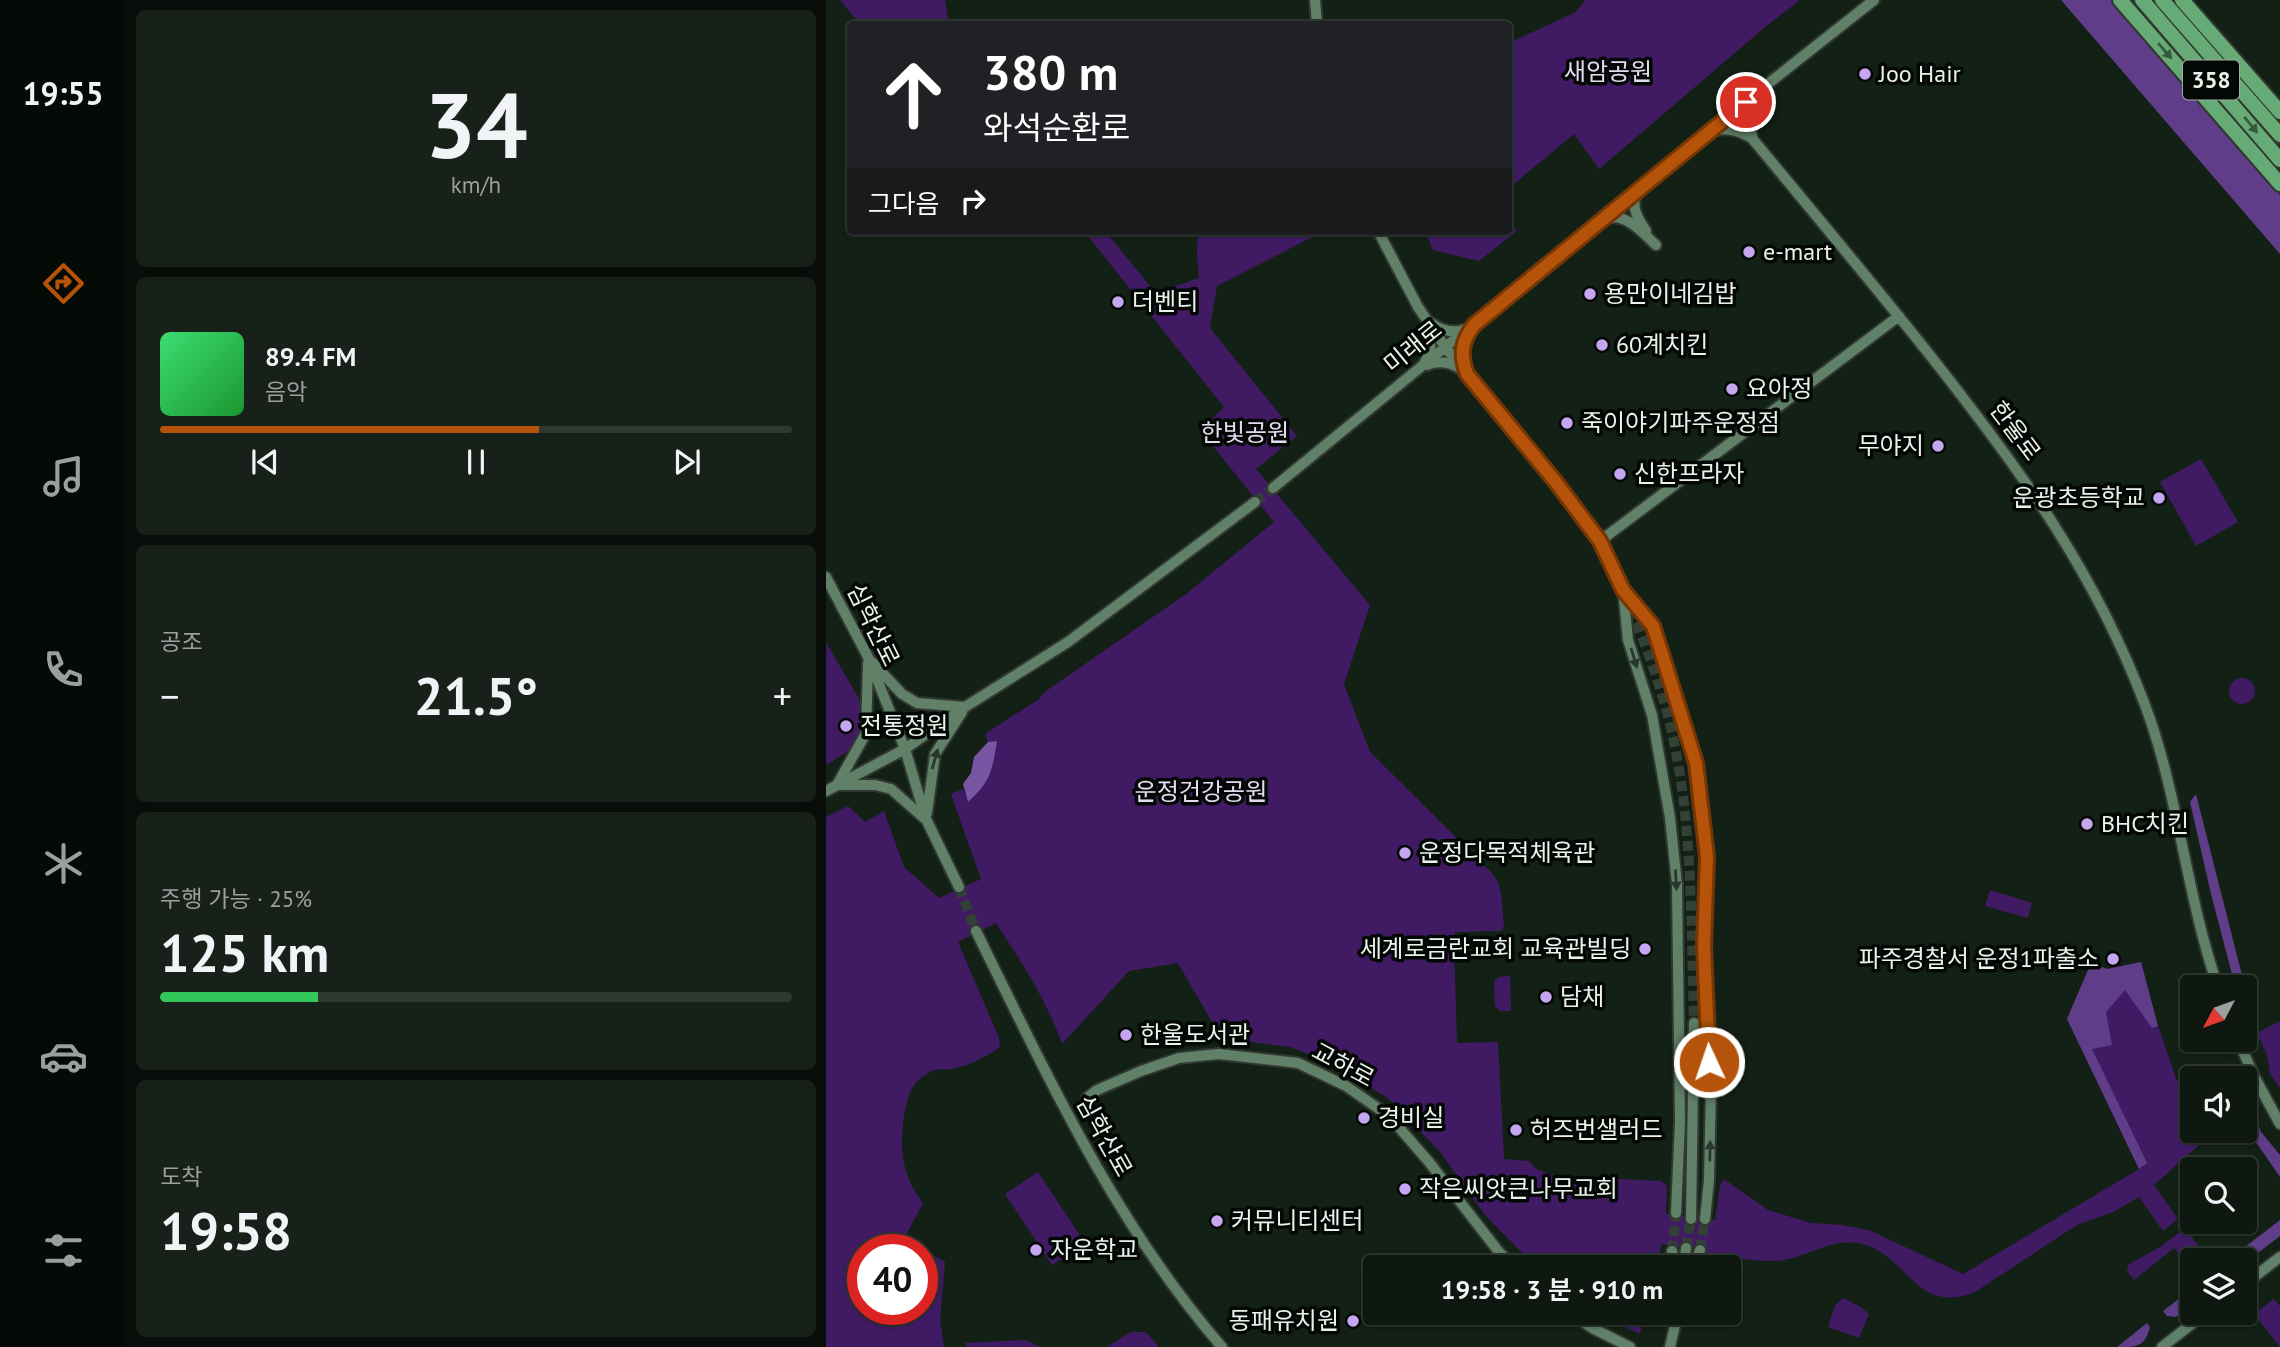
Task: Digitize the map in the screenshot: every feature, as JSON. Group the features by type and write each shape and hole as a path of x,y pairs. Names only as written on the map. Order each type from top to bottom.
{"highway":[{"path":"2120,0 2280,184"},
{"name":"358","path":"2142,0 2280,160"},
{"name":"358","path":"2162,0 2280,135"},
{"path":"2182,0 2280,112"}],"street":[{"path":"1315,0 1317,21"},
{"name":"미래로","path":"1273,488 1731,113 1874,0"},
{"path":"1753,139 1748,118 1749,108 1760,90"},
{"name":"한울로","path":"1731,113 1899,316 2017,468 2057,526 2101,606 2145,705 2158,747 2204,943 2214,975"},
{"path":"1704,135 1723,129 1734,130 1753,139"},
{"path":"1596,224 1611,216 1624,219 1656,245 1635,210 1635,197 1645,184"},
{"path":"1380,235 1395,267 1446,348 1555,481 1600,541 1623,590 1653,626 1696,763 1707,857 1705,963 1711,1086 1709,1180 1705,1219"},
{"path":"1424,316 1443,330 1463,330 1474,325"},
{"path":"1419,370 1426,360 1432,337 1424,316"},
{"path":"1600,541 1899,316"},
{"path":"1467,374 1462,352 1463,342 1474,325"},
{"path":"1419,370 1439,362 1448,363 1467,374"},
{"path":"826,790 905,749 1087,629 1255,502"},
{"name":"심학산로","path":"826,577 868,657 905,749 926,819 959,887"},
{"path":"1623,590 1628,640 1654,727 1670,817 1677,884 1679,1121 1676,1213"},
{"path":"868,657 909,699 917,703 965,707"},
{"path":"837,785 866,733 868,657"},
{"path":"926,819 934,754 965,707"},
{"path":"837,785 875,785 891,789 926,819"},
{"name":"심학산로","path":"976,930 1067,1114 1100,1174 1152,1255 1222,1347"},
{"path":"1691,1219 1694,1023"},
{"path":"2243,1052 2280,1124"},
{"name":"교하로","path":"1087,1098 1097,1090 1130,1075 1179,1058 1219,1054 1298,1063 1346,1086 1389,1116 1429,1161 1502,1255"},
{"path":"1685,1255 1686,1248"},
{"path":"1698,1255 1700,1250"},
{"path":"1672,1251 1673,1255"},
{"path":"2257,1275 2280,1257"},
{"path":"1588,1325 1630,1347"},
{"path":"1670,1347 1675,1325"},
{"path":"2162,1347 2190,1325"}],"green space":[{"path":"840,0 945,0 948,21 858,21"},
{"name":"새암공원","path":"1585,0 1800,0 1599,169 1574,134 1512,186 1512,42 1576,12"},
{"name":"운정건강공원","path":"1087,235 1108,235 1156,293 1199,278 1198,235 1316,235 1217,286 1210,328 1297,436 1256,469 1370,605 1344,684 1370,752 1498,882 1504,927 1501,931 1455,932 1454,946 1457,1043 1498,1042 1504,1159 1529,1161 1536,1169 1555,1176 1661,1181 1667,1186 1666,1214 1715,1220 1720,1185 1724,1179 1768,1210 1811,1223 1869,1230 1963,1274 2139,1169 2067,1019 2091,963 2107,969 2141,962 2156,1020 2177,1081 2180,1080 2180,1143 2202,1143 2185,1157 2180,1157 2180,1162 2154,1185 2178,1219 2163,1231 2139,1197 2113,1212 2077,1225 1975,1292 1955,1297 1926,1291 1881,1252 1854,1243 1831,1245 1796,1257 1773,1261 1741,1258 1741,1255 1720,1255 1662,1244 1658,1255 1524,1255 1485,1215 1441,1153 1388,1098 1330,1063 1290,1047 1221,1038 1178,963 1129,971 1062,1044 1041,997 996,923 958,942 999,1038 1000,1047 971,1063 935,1070 918,1080 911,1091 904,1116 902,1151 910,1183 923,1203 907,1234 847,1234 847,1325 938,1325 938,1258 945,1262 940,1320 944,1347 826,1347 826,817 848,806 865,822 884,811 904,867 939,898 981,879 951,794 963,789 968,801 996,741 988,742 985,734 1039,699 1046,691 1186,594 1274,522 1200,430 1224,407"},
{"path":"1427,235 1512,235 1479,261 1433,250"},
{"path":"2201,459 2238,522 2196,546 2160,482"},
{"name":"전통정원","path":"826,642 866,711 858,745 826,765"},
{"path":"2242,678 2251,682 2255,691 2251,700 2242,704 2233,700 2229,691 2233,682"},
{"path":"1990,890 2032,903 2028,918 1985,906"},
{"path":"1510,976 1511,1011 1500,1011 1495,1006 1494,981 1499,977"},
{"path":"2280,1021 2280,1088 2270,1074 2267,1055 2258,1032"},
{"path":"1038,1172 1085,1243 1052,1265 1005,1194"},
{"path":"2180,1232 2190,1234 2200,1248 2180,1248 2180,1255 2174,1248 2134,1280 2127,1271 2129,1264 2162,1246"},
{"path":"1843,1298 1869,1314 1859,1338 1828,1327 1835,1305"},
{"path":"2274,1299 2280,1306 2280,1347 2257,1318 2257,1312"},
{"path":"1621,1325 1642,1325 1640,1334"},
{"path":"1131,1332 1146,1332 1159,1347 1107,1347"},
{"path":"1025,1340 1041,1347 967,1347 965,1343"}],"shaded area":[{"path":"2061,0 2111,0 2280,195 2280,254"},
{"path":"997,741 989,775 982,788 968,802 963,784 971,773 974,757 988,742"},
{"path":"2196,794 2242,975 2232,975 2190,802"},
{"path":"2141,962 2158,1026 2152,1028 2125,990 2106,1012 2112,1045 2092,1049 2147,1163 2139,1169 2067,1019 2091,963 2107,969"},
{"path":"2257,1122 2261,1132 2280,1155 2280,1177 2257,1143"},
{"path":"2280,1220 2280,1236 2257,1254 2257,1248 2244,1248"},
{"path":"2180,1298 2180,1314 2176,1317 2167,1316 2163,1311"},
{"path":"2147,1323 2150,1327 2143,1342 2135,1346 2117,1347"}],"tunnel":[{"path":"1255,502 1273,488"},
{"path":"1625,595 1661,692 1682,786 1690,887 1694,1023"},
{"path":"959,887 976,931"},
{"path":"1672,1251 1676,1213"},
{"path":"1686,1248 1691,1219"},
{"path":"1700,1250 1705,1219"}],"place":[{"name":"Joo Hair","path":"1865,74"},
{"name":"e-mart","path":"1749,252"},
{"name":"용만이네김밥","path":"1590,294"},
{"name":"더벤티","path":"1118,302"},
{"name":"60계치킨","path":"1602,345"},
{"name":"요아정","path":"1732,389"},
{"name":"죽이야기파주운정점","path":"1567,423"},
{"name":"무야지","path":"1938,446"},
{"name":"신한프라자","path":"1620,474"},
{"name":"운광초등학교","path":"2159,498"},
{"name":"전통정원","path":"846,726"},
{"name":"BHC치킨","path":"2087,824"},
{"name":"운정다목적체육관","path":"1405,853"},
{"name":"세계로금란교회 교육관빌딩","path":"1645,949"},
{"name":"파주경찰서 운정1파출소","path":"2113,959"},
{"name":"담채","path":"1546,997"},
{"name":"한울도서관","path":"1126,1035"},
{"name":"경비실","path":"1364,1118"},
{"name":"허즈번샐러드","path":"1516,1130"},
{"name":"작은씨앗큰나무교회","path":"1405,1189"},
{"name":"커뮤니티센터","path":"1217,1221"},
{"name":"자운학교","path":"1036,1250"},
{"name":"동패유치원","path":"1353,1321"}],"route":[{"path":"1709,1062 1704,946 1707,857 1696,763 1653,626 1623,590 1600,541 1555,481 1467,374 1462,352 1463,342 1474,325 1746,102"}],"park label":[{"name":"한빛공원","path":"1245,433"}]}
